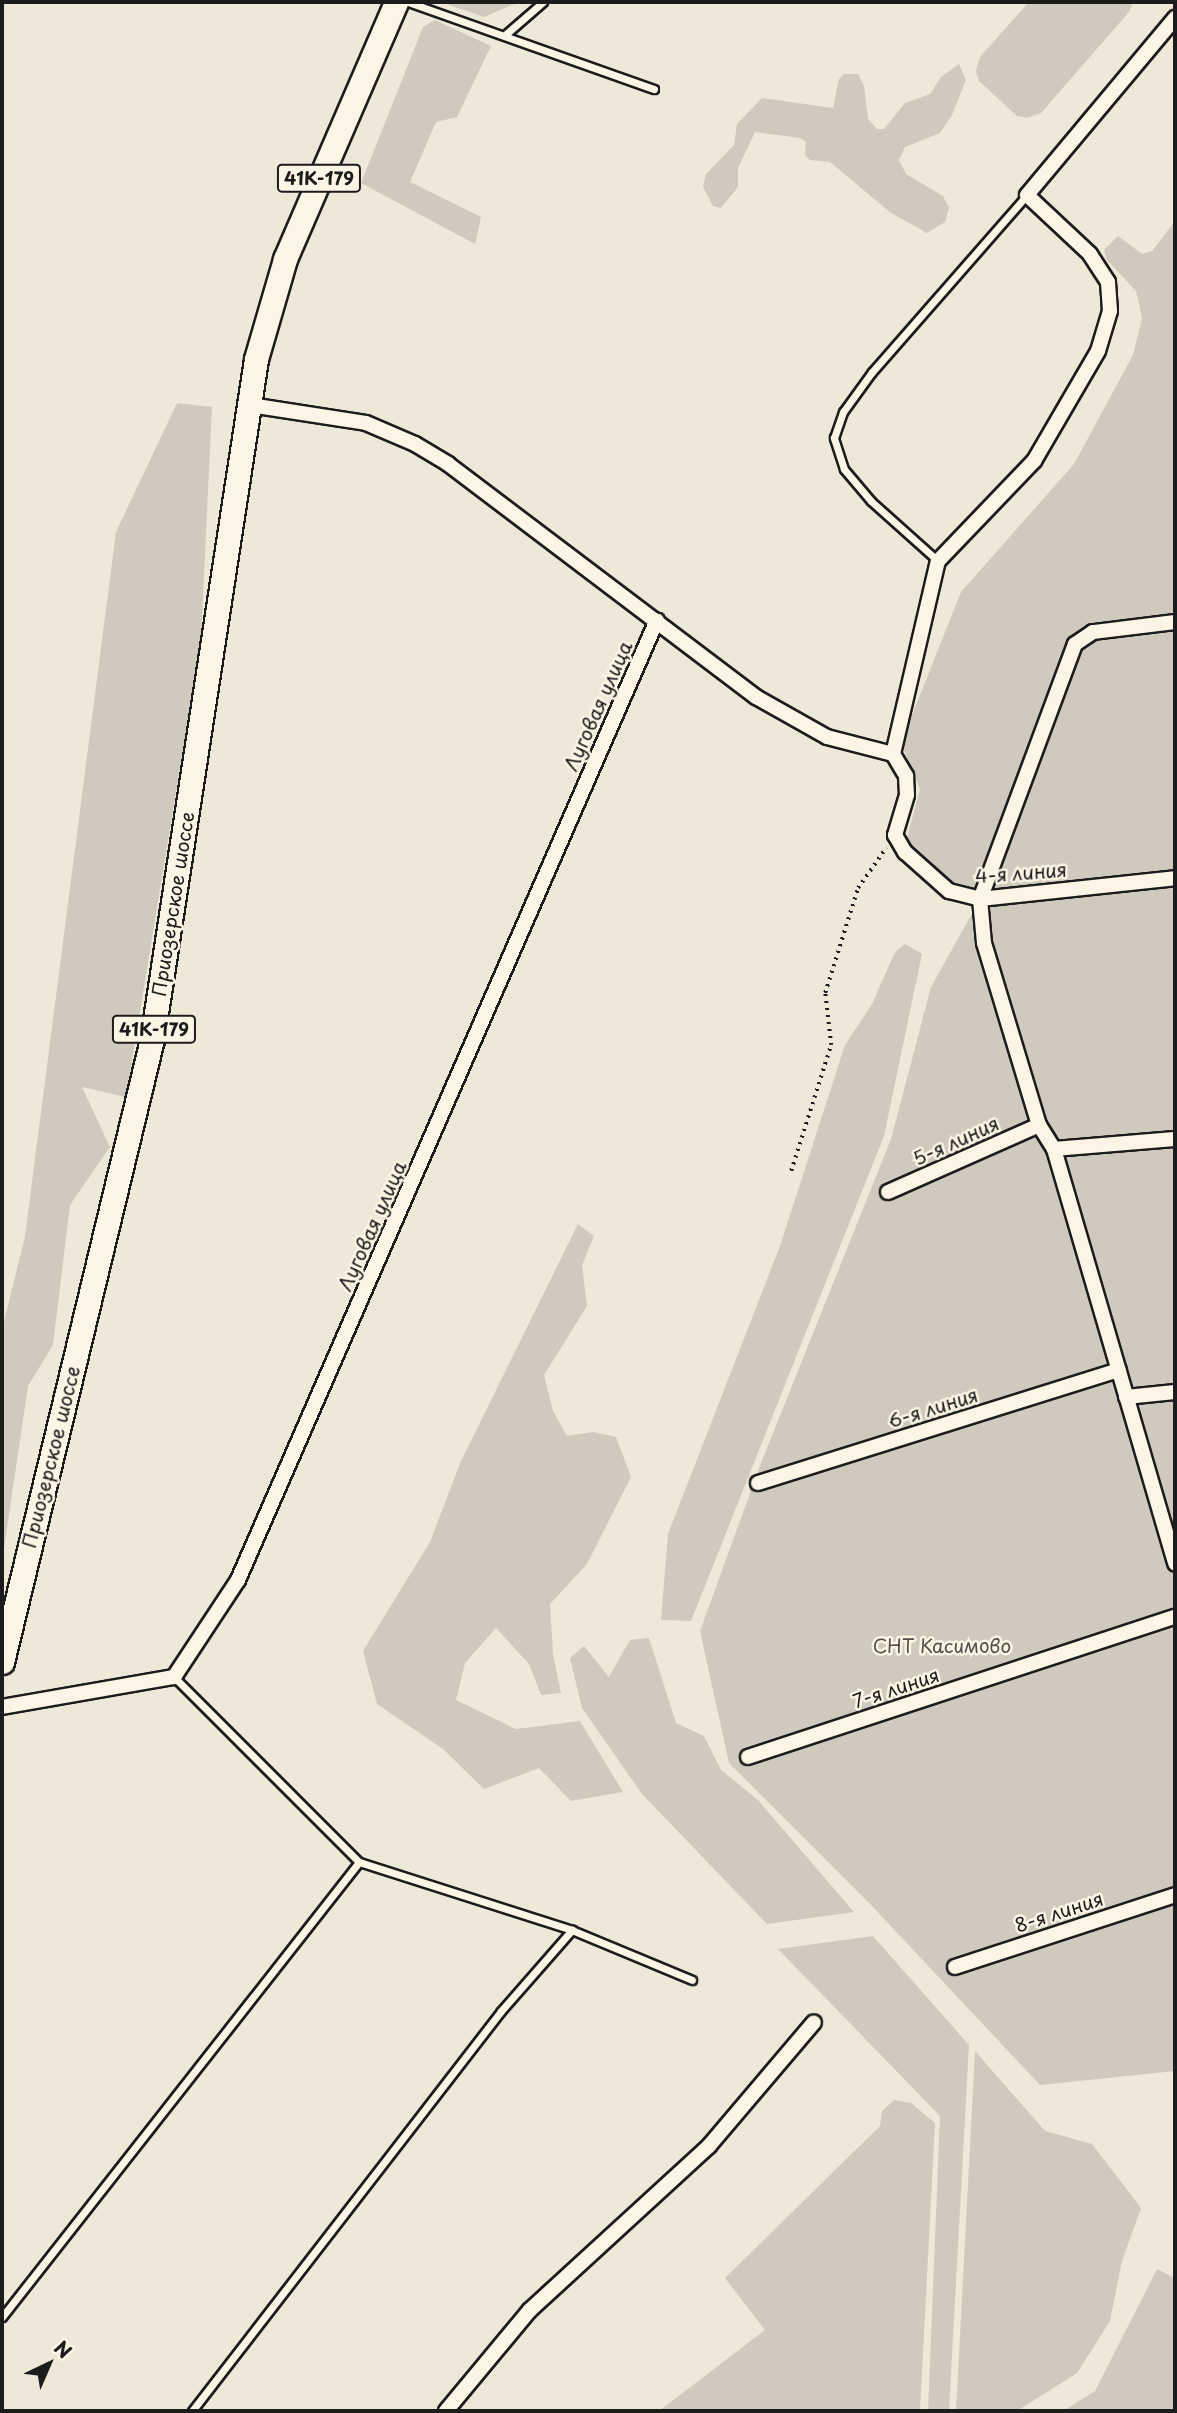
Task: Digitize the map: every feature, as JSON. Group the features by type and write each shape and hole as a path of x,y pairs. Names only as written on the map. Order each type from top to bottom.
{"main road":[{"name":"Приозерское шоссе","path":"2,1662 152,1039 256,359 285,259 396,2"}],"street":[{"path":"895,835 907,795 906,776 893,754 938,561 1034,461 1098,351 1110,311 1108,282 1090,254 1027,195 1175,18"},
{"path":"251,395 366,423 415,444 657,620 756,697 827,737 893,754"},
{"name":"Луговая улица","path":"174,1677 238,1580 657,620"},
{"path":"1175,622 1093,632 1075,644 980,899 984,943 1039,1125 1054,1149 1175,1564"},
{"name":"4-я линия","path":"895,835 905,852 949,891 980,899 1175,878"},
{"name":"5-я линия","path":"888,1192 1039,1125"},
{"path":"1054,1149 1175,1139"},
{"name":"6-я линия","path":"758,1483 1119,1370"},
{"path":"1126,1397 1175,1392"},
{"name":"7-я линия","path":"748,1757 1175,1617"},
{"path":"2,1707 174,1677"},
{"name":"8-я линия","path":"955,1967 1175,1895"},
{"path":"446,2411 530,2310 709,2146 814,2022"}],"lane":[{"path":"408,2 506,34 654,89"},
{"path":"506,34 542,2"},
{"path":"938,561 871,501 845,470 834,438 843,412 872,372 1027,195"},
{"path":"174,1677 359,1862 572,1930 692,1980"},
{"path":"2,2316 359,1862"},
{"path":"192,2411 501,2011 572,1930"}],"path":[{"path":"792,1171 831,1045 825,993 829,979 858,888 895,835"}],"green space":[{"path":"441,2 519,2 484,17"},
{"path":"1029,2 1133,2 1129,12 1041,113 1027,118 1017,116 979,81 976,71 980,57"},
{"path":"435,20 491,46 457,117 436,122 410,182 481,217 475,244 361,183 423,27"},
{"path":"959,64 966,80 952,115 940,133 905,147 899,160 906,174 943,196 949,208 945,222 927,233 891,213 830,162 810,160 805,155 806,142 800,138 755,132 738,168 738,187 721,208 713,206 703,187 706,174 734,145 737,124 762,98 833,108 839,79 844,74 858,74 864,86 868,119 877,129 884,129 905,103 930,94 941,77"},
{"name":"СНТ Касимово","path":"1175,221 1175,2071 1040,2085 871,1905 729,1763 700,1631 761,1463 891,1139 931,987 974,910 973,893 951,885 906,842 920,789 901,743 961,592 1074,464 1133,355 1142,318 1136,291 1107,260 1104,250 1118,236 1142,254 1152,251"},
{"path":"177,403 212,407 201,639 126,1097 82,1087 110,1147 70,1205 53,1345 28,1386 2,1562 2,1330 25,1236 116,532"},
{"path":"905,944 922,954 884,1136 691,1621 661,1620 668,1534 780,1246 845,1045 872,1004 895,952"},
{"path":"578,1224 594,1236 582,1265 587,1306 544,1375 553,1411 567,1436 593,1432 616,1437 631,1477 587,1564 550,1604 553,1654 561,1693 541,1695 529,1664 496,1628 465,1663 456,1700 516,1729 580,1721 623,1792 571,1801 539,1768 484,1789 443,1749 377,1704 363,1651 430,1542 461,1461"},
{"path":"649,1638 676,1723 704,1736 721,1770 758,1800 854,1912 767,1924 642,1794 582,1708 570,1658 584,1646 609,1677 630,1640"},
{"path":"873,1936 969,2045 949,2411 928,2411 940,2116 778,1949"},
{"path":"975,2051 1045,2131 1092,2144 1141,2208 1122,2261 1110,2321 1077,2373 1017,2411 956,2411"},
{"path":"894,2100 911,2103 935,2123 920,2411 659,2411 765,2330 725,2278 880,2126 882,2111"},
{"path":"1157,2269 1175,2278 1175,2411 1063,2411 1095,2391"}]}
